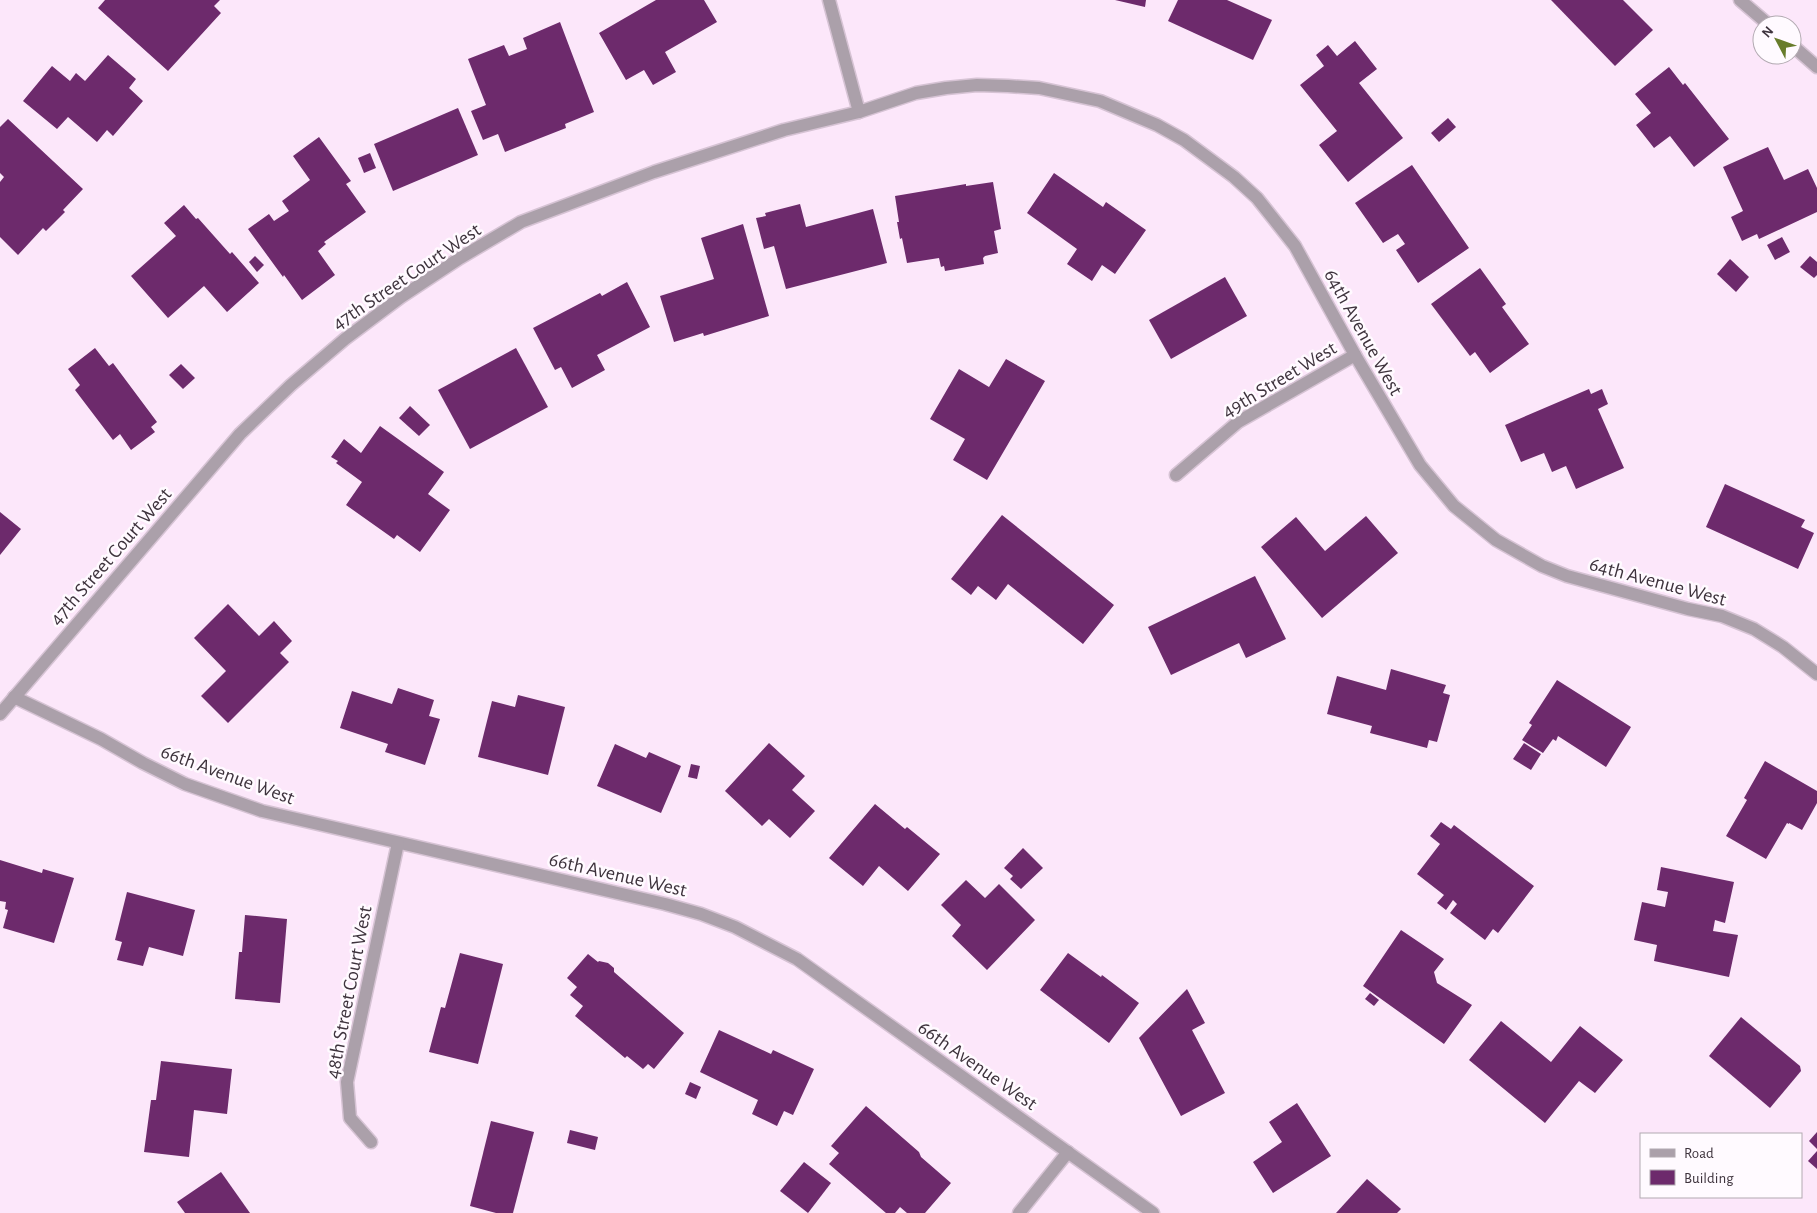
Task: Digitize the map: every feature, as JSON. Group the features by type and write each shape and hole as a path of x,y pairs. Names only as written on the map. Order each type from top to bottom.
{"street":[{"path":"829,0 859,112"},
{"path":"1740,0 1757,15"},
{"path":"1802,54 1817,67"},
{"name":"64th Avenue West","path":"859,112 916,93 946,88 1008,86 1039,88 1100,101 1157,124 1184,140 1234,177 1257,198 1295,246 1355,356 1420,466 1454,506 1496,540 1542,566 1567,576 1688,609 1722,616 1754,629 1783,647 1817,674"},
{"name":"47th Street Court West","path":"0,714 240,434 298,379 345,339 401,297 460,258 521,222 654,172 775,133 859,112"},
{"name":"49th Street West","path":"1176,475 1238,422 1355,356"},
{"name":"66th Avenue West","path":"14,697 101,739 142,763 186,784 262,811 665,904 701,914 735,927 797,959 1153,1213"},
{"name":"48th Street Court West","path":"371,1142 350,1118 347,1082 398,843"},
{"path":"1019,1213 1068,1152"}],"building":[{"path":"105,0 220,0 214,6 221,13 168,71 98,8"},
{"path":"656,0 704,0 717,22 665,52 676,72 653,85 644,70 626,80 599,33"},
{"path":"1115,0 1146,0 1145,7"},
{"path":"1178,0 1227,0 1272,20 1253,60 1168,21"},
{"path":"1551,0 1623,0 1653,30 1615,66"},
{"path":"560,22 594,112 565,124 566,128 505,152 498,134 483,140 471,111 486,105 468,59 504,45 509,56 527,49 523,38"},
{"path":"1355,41 1377,69 1359,83 1403,138 1348,182 1319,145 1337,131 1300,85 1324,66 1316,55 1328,45 1337,56"},
{"path":"108,55 136,79 129,88 143,101 113,136 107,130 97,142 68,117 57,129 23,101 52,66 70,81 76,73 85,81"},
{"path":"1669,67 1683,85 1685,83 1729,139 1694,167 1670,136 1654,148 1636,125 1651,113 1635,94"},
{"path":"458,108 478,155 393,191 374,144"},
{"path":"1448,118 1456,127 1439,142 1431,133"},
{"path":"8,119 83,189 63,210 65,212 46,231 43,228 18,255 0,237 0,182 4,177 0,173 0,127"},
{"path":"319,137 351,181 346,184 366,212 324,242 326,244 318,251 335,275 302,300 248,229 269,214 274,221 289,211 282,201 310,180 293,156"},
{"path":"1768,147 1784,180 1808,169 1817,188 1817,212 1759,239 1757,234 1742,241 1731,217 1743,211 1723,167"},
{"path":"370,153 376,168 364,173 358,158"},
{"path":"1412,165 1469,248 1418,283 1396,250 1405,244 1398,234 1383,243 1355,203"},
{"path":"1054,173 1103,207 1106,202 1146,230 1115,274 1102,265 1092,281 1067,264 1077,249 1027,213"},
{"path":"993,182 1001,229 994,231 998,253 985,256 983,258 984,264 945,271 944,266 941,267 939,258 907,263 902,238 900,239 895,196 966,184 966,186"},
{"path":"800,204 806,227 873,209 887,263 786,289 774,246 764,249 756,218 766,216 765,213"},
{"path":"184,205 230,254 232,252 259,283 227,312 204,286 168,318 131,276 176,236 164,223"},
{"path":"743,224 769,316 704,336 703,333 674,342 660,296 714,279 701,238"},
{"path":"1782,237 1790,252 1775,260 1767,245"},
{"path":"255,256 264,265 257,272 249,262"},
{"path":"1810,256 1817,262 1817,275 1814,278 1800,267"},
{"path":"1730,259 1749,277 1736,292 1717,274"},
{"path":"1480,268 1506,304 1502,307 1529,344 1490,373 1475,352 1470,356 1431,304"},
{"path":"1225,277 1247,316 1171,359 1149,320"},
{"path":"627,282 650,327 597,355 605,370 572,388 561,367 555,370 533,328 600,293 602,296"},
{"path":"95,348 109,366 113,363 157,422 151,427 155,432 131,450 120,434 113,440 75,390 80,385 68,369"},
{"path":"516,348 548,407 470,449 438,390"},
{"path":"1006,359 1045,381 987,480 953,460 965,439 930,419 959,369 989,387"},
{"path":"181,364 195,378 183,389 169,375"},
{"path":"1589,389 1591,394 1602,389 1608,404 1598,409 1624,468 1576,489 1566,466 1552,472 1544,453 1521,462 1505,425"},
{"path":"410,406 430,425 419,436 399,418"},
{"path":"380,426 444,472 428,494 450,510 420,552 397,535 394,539 346,505 362,482 336,463 338,461 331,457 344,439 361,453"},
{"path":"1725,484 1805,520 1801,527 1814,533 1798,569 1706,527"},
{"path":"0,512 21,529 0,555"},
{"path":"1002,515 1114,605 1083,644 1008,584 996,600 978,586 971,595 951,579"},
{"path":"1366,516 1398,553 1322,618 1261,547 1296,517 1325,551"},
{"path":"1255,576 1286,639 1246,658 1239,643 1171,675 1148,627"},
{"path":"228,604 259,636 274,621 292,641 280,653 289,662 228,723 201,696 226,671 194,638"},
{"path":"1391,669 1446,685 1443,693 1450,695 1437,742 1429,740 1427,748 1370,733 1372,726 1327,714 1337,676 1386,690"},
{"path":"1557,680 1631,727 1606,767 1558,736 1556,741 1553,739 1543,753 1522,740 1532,725 1529,723"},
{"path":"398,688 434,700 429,716 440,719 425,765 385,752 388,744 340,728 352,691 392,704"},
{"path":"518,695 565,707 548,775 478,757 492,701 515,707"},
{"path":"769,743 805,776 792,790 815,811 790,838 769,819 762,826 725,791"},
{"path":"1524,743 1541,754 1531,770 1513,759"},
{"path":"615,744 646,758 649,752 681,766 661,813 597,786"},
{"path":"1765,761 1817,791 1817,803 1802,830 1787,823 1766,859 1726,836 1747,800 1744,798"},
{"path":"691,764 700,766 697,779 688,777"},
{"path":"875,804 905,829 907,827 940,854 908,891 879,866 863,886 829,858"},
{"path":"1441,822 1451,829 1454,825 1534,886 1498,933 1493,929 1485,940 1450,913 1457,904 1453,900 1446,910 1437,903 1444,895 1417,874 1440,844 1430,836"},
{"path":"1023,848 1043,868 1021,889 1010,879 1013,876 1004,868"},
{"path":"0,860 42,873 43,869 74,878 54,943 3,928 8,910 5,909 6,902 0,901"},
{"path":"1661,867 1734,882 1725,923 1715,920 1713,931 1738,935 1729,977 1654,961 1657,945 1634,940 1642,902 1665,907 1668,892 1657,890"},
{"path":"966,880 985,898 999,884 1035,920 987,970 952,936 961,925 941,905"},
{"path":"127,892 195,910 183,956 149,947 143,966 117,960 122,942 115,940"},
{"path":"245,915 287,919 280,1003 235,999 239,952 242,952"},
{"path":"1401,930 1444,959 1434,972 1437,983 1472,1005 1444,1044 1363,986"},
{"path":"460,953 503,964 478,1064 429,1052 441,1007 445,1008"},
{"path":"1068,953 1101,977 1102,975 1139,1003 1109,1043 1040,990"},
{"path":"588,954 598,962 608,963 614,968 614,972 684,1033 654,1069 648,1064 643,1069 627,1056 625,1058 575,1016 583,1006 570,995 577,987 567,978"},
{"path":"1187,989 1205,1023 1192,1030 1225,1093 1181,1116 1139,1038"},
{"path":"1370,993 1379,1000 1374,1006 1365,999"},
{"path":"1741,1017 1800,1066 1801,1071 1770,1108 1709,1056"},
{"path":"1501,1021 1551,1062 1580,1026 1623,1060 1595,1093 1579,1081 1545,1123 1469,1060"},
{"path":"719,1030 771,1054 773,1050 814,1069 793,1115 784,1111 777,1126 752,1114 758,1100 700,1072"},
{"path":"161,1061 232,1069 227,1114 194,1110 189,1157 144,1152 151,1100 156,1100"},
{"path":"690,1082 701,1087 696,1099 685,1094"},
{"path":"1297,1103 1331,1156 1273,1193 1253,1162 1282,1142 1269,1122"},
{"path":"866,1106 951,1183 925,1213 907,1213 900,1207 895,1213 886,1213 829,1164 839,1153 831,1146"},
{"path":"491,1121 534,1132 513,1213 496,1213 470,1206"},
{"path":"570,1130 598,1137 595,1150 567,1143"},
{"path":"1817,1132 1817,1149 1809,1141"},
{"path":"1817,1151 1817,1169 1808,1161"},
{"path":"804,1162 831,1183 808,1213 780,1191"},
{"path":"221,1172 250,1213 185,1213 177,1202"},
{"path":"1367,1179 1401,1209 1397,1213 1336,1213"}]}
